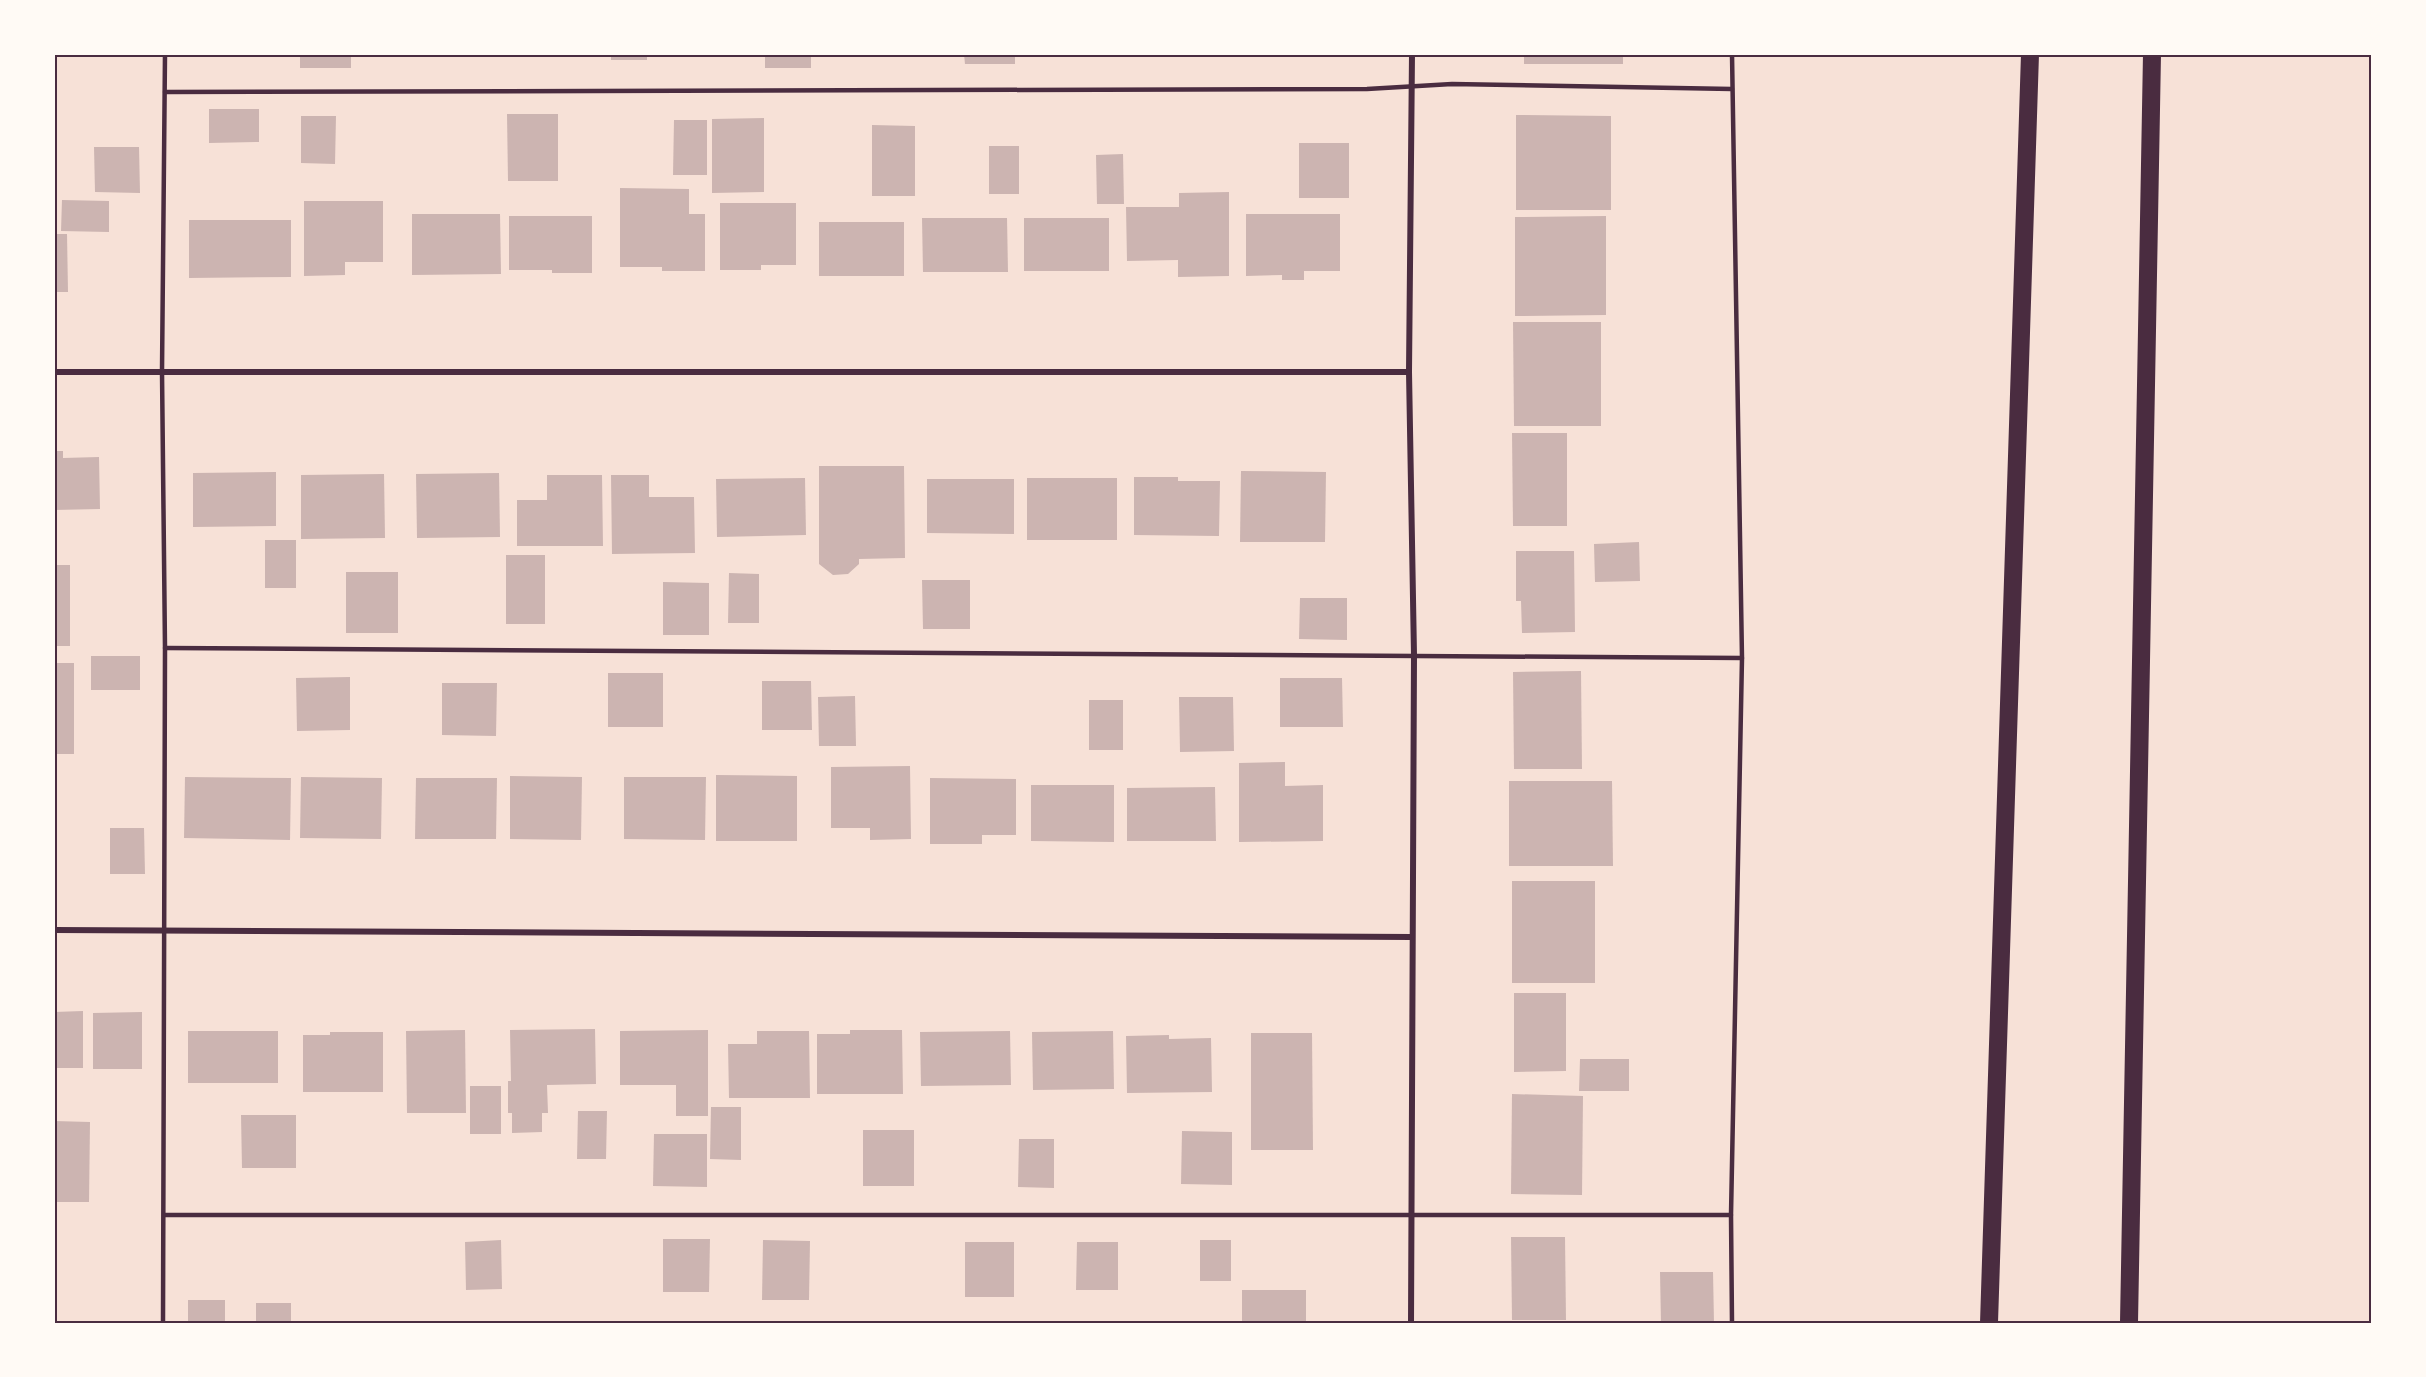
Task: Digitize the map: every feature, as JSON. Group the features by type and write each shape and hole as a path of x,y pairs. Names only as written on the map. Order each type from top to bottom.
{"highway":[{"path":"1989,1323 2030,54"},
{"path":"2129,1323 2152,54"}],"street":[{"path":"1411,1323 1414,655 1409,372 1412,54"},
{"path":"54,372 1409,372"},
{"path":"54,930 1412,937"}],"lane":[{"path":"163,1323 165,648 162,372 165,54"},
{"path":"1732,54 1742,658 1731,1215 1732,1323"},
{"path":"165,92 1367,89 1452,84 1732,89"},
{"path":"165,648 1742,658"},
{"path":"164,1215 1731,1215"}],"building":[{"path":"300,54 351,54 351,68 300,68"},
{"path":"554,54 605,54 605,57 554,57"},
{"path":"611,54 647,54 647,60 611,60"},
{"path":"765,54 811,54 811,68 765,68"},
{"path":"964,54 1015,54 1015,64 965,64"},
{"path":"1524,54 1623,54 1623,64 1524,64"},
{"path":"209,109 259,109 259,142 209,143"},
{"path":"507,114 558,114 558,181 508,181"},
{"path":"1516,115 1611,116 1611,210 1516,210"},
{"path":"301,116 336,116 335,164 301,163"},
{"path":"764,118 764,192 712,193 712,119"},
{"path":"674,120 707,120 707,175 673,175"},
{"path":"872,125 915,126 915,196 872,196"},
{"path":"1299,143 1349,143 1349,198 1299,198"},
{"path":"989,146 1019,146 1019,194 989,194"},
{"path":"94,147 139,147 140,193 95,192"},
{"path":"1123,154 1124,204 1097,204 1096,155"},
{"path":"620,188 689,189 689,214 705,214 705,271 662,271 662,267 620,267"},
{"path":"1229,192 1229,276 1178,277 1178,260 1127,261 1126,207 1179,207 1179,193"},
{"path":"62,200 109,201 109,232 61,231"},
{"path":"304,201 383,201 383,262 345,262 345,275 304,276"},
{"path":"720,203 796,203 796,265 761,265 761,270 720,270"},
{"path":"412,214 500,214 501,274 412,275"},
{"path":"1246,214 1340,214 1340,271 1304,271 1304,280 1282,280 1282,275 1246,276"},
{"path":"509,216 592,216 592,273 509,270"},
{"path":"1606,216 1606,315 1515,316 1515,217"},
{"path":"922,218 1007,218 1008,272 923,272"},
{"path":"1024,218 1109,218 1109,271 1024,271"},
{"path":"189,220 291,220 291,277 189,278"},
{"path":"819,222 904,222 904,276 819,276"},
{"path":"54,234 67,234 68,292 54,292"},
{"path":"1513,322 1601,322 1601,426 1514,426"},
{"path":"1512,433 1567,433 1567,526 1513,526"},
{"path":"54,451 63,451 63,458 99,457 100,509 54,510"},
{"path":"819,466 904,466 905,558 859,559 859,564 848,574 833,575 819,564"},
{"path":"1241,471 1326,472 1325,542 1240,542"},
{"path":"276,472 276,526 193,527 193,473"},
{"path":"499,473 500,537 417,538 416,474"},
{"path":"384,474 385,538 301,539 301,475"},
{"path":"547,475 602,475 603,546 517,546 517,500 547,500"},
{"path":"611,475 649,475 649,497 694,497 695,553 612,554"},
{"path":"1134,477 1178,477 1178,481 1220,481 1219,536 1134,535"},
{"path":"805,478 806,535 717,537 716,479"},
{"path":"1027,478 1117,478 1117,540 1027,540"},
{"path":"927,479 1014,479 1014,534 927,533"},
{"path":"265,540 296,540 296,588 265,588"},
{"path":"1639,542 1640,581 1595,582 1594,544"},
{"path":"1516,551 1574,551 1575,632 1522,633 1521,601 1516,601"},
{"path":"506,555 545,555 545,624 506,624"},
{"path":"54,565 70,565 70,646 54,646"},
{"path":"346,572 398,572 398,633 346,633"},
{"path":"729,573 759,574 759,623 728,623"},
{"path":"922,580 970,580 970,629 923,629"},
{"path":"663,582 709,583 709,635 663,635"},
{"path":"1300,598 1347,598 1347,640 1299,639"},
{"path":"91,656 140,656 140,690 91,690"},
{"path":"54,663 74,663 74,754 54,754"},
{"path":"1581,671 1582,769 1514,769 1513,672"},
{"path":"608,673 663,673 663,727 608,727"},
{"path":"350,677 350,730 297,731 296,678"},
{"path":"1280,678 1342,678 1343,727 1280,727"},
{"path":"762,681 811,681 812,730 762,730"},
{"path":"442,683 497,683 496,736 442,735"},
{"path":"855,696 856,746 819,746 818,697"},
{"path":"1179,697 1233,697 1234,751 1180,752"},
{"path":"1089,700 1123,700 1123,750 1089,750"},
{"path":"1285,762 1285,786 1323,785 1323,841 1239,842 1239,763"},
{"path":"910,766 911,839 870,840 870,828 831,828 831,767"},
{"path":"716,775 797,776 797,841 716,841"},
{"path":"510,776 582,777 581,840 510,839"},
{"path":"185,777 291,778 290,840 184,838"},
{"path":"301,777 382,778 381,839 300,838"},
{"path":"624,777 706,777 705,840 624,839"},
{"path":"416,778 497,778 496,839 415,839"},
{"path":"930,778 1016,779 1016,835 982,835 982,844 930,844"},
{"path":"1509,781 1612,781 1613,866 1509,866"},
{"path":"1031,785 1114,785 1114,842 1031,841"},
{"path":"1215,787 1216,841 1127,841 1127,788"},
{"path":"110,828 144,828 145,874 110,874"},
{"path":"1512,881 1595,881 1595,983 1512,983"},
{"path":"1514,993 1566,993 1566,1071 1514,1072"},
{"path":"83,1011 83,1068 54,1068 54,1012"},
{"path":"142,1012 142,1069 93,1069 93,1013"},
{"path":"595,1029 596,1084 547,1085 548,1113 542,1113 542,1132 512,1133 512,1113 508,1113 508,1081 511,1081 510,1030"},
{"path":"465,1030 466,1113 407,1113 406,1031"},
{"path":"708,1030 708,1116 676,1116 676,1085 620,1085 620,1031"},
{"path":"850,1030 902,1030 903,1094 817,1094 817,1034 850,1034"},
{"path":"188,1031 278,1031 278,1083 188,1083"},
{"path":"757,1031 809,1031 810,1098 729,1098 728,1044 757,1044"},
{"path":"1010,1031 1011,1085 921,1086 920,1032"},
{"path":"1113,1031 1114,1089 1033,1090 1032,1032"},
{"path":"330,1032 383,1032 383,1092 303,1092 303,1035 330,1035"},
{"path":"1251,1033 1312,1033 1313,1150 1251,1150"},
{"path":"1169,1035 1169,1039 1211,1038 1212,1092 1127,1093 1126,1036"},
{"path":"1580,1059 1629,1059 1629,1091 1579,1091"},
{"path":"470,1086 501,1086 501,1134 470,1134"},
{"path":"1512,1094 1583,1096 1582,1195 1511,1194"},
{"path":"711,1107 741,1107 741,1160 710,1159"},
{"path":"578,1111 607,1111 606,1159 577,1159"},
{"path":"241,1115 296,1115 296,1168 242,1168"},
{"path":"54,1121 90,1122 89,1202 54,1202"},
{"path":"863,1130 914,1130 914,1186 863,1186"},
{"path":"1182,1131 1232,1132 1232,1185 1181,1184"},
{"path":"654,1134 707,1134 707,1187 653,1186"},
{"path":"1019,1139 1054,1139 1054,1188 1018,1187"},
{"path":"1511,1237 1565,1237 1566,1320 1512,1320"},
{"path":"663,1239 710,1239 709,1292 663,1292"},
{"path":"501,1240 502,1289 466,1290 465,1242"},
{"path":"763,1240 810,1241 809,1300 762,1300"},
{"path":"1200,1240 1231,1240 1231,1281 1200,1281"},
{"path":"965,1242 1014,1242 1014,1297 965,1297"},
{"path":"1077,1242 1118,1242 1118,1290 1076,1290"},
{"path":"1660,1272 1713,1272 1714,1323 1661,1323"},
{"path":"1242,1290 1306,1290 1306,1323 1242,1323"},
{"path":"188,1300 225,1300 225,1323 188,1323"},
{"path":"256,1303 291,1303 291,1323 256,1323"}]}
